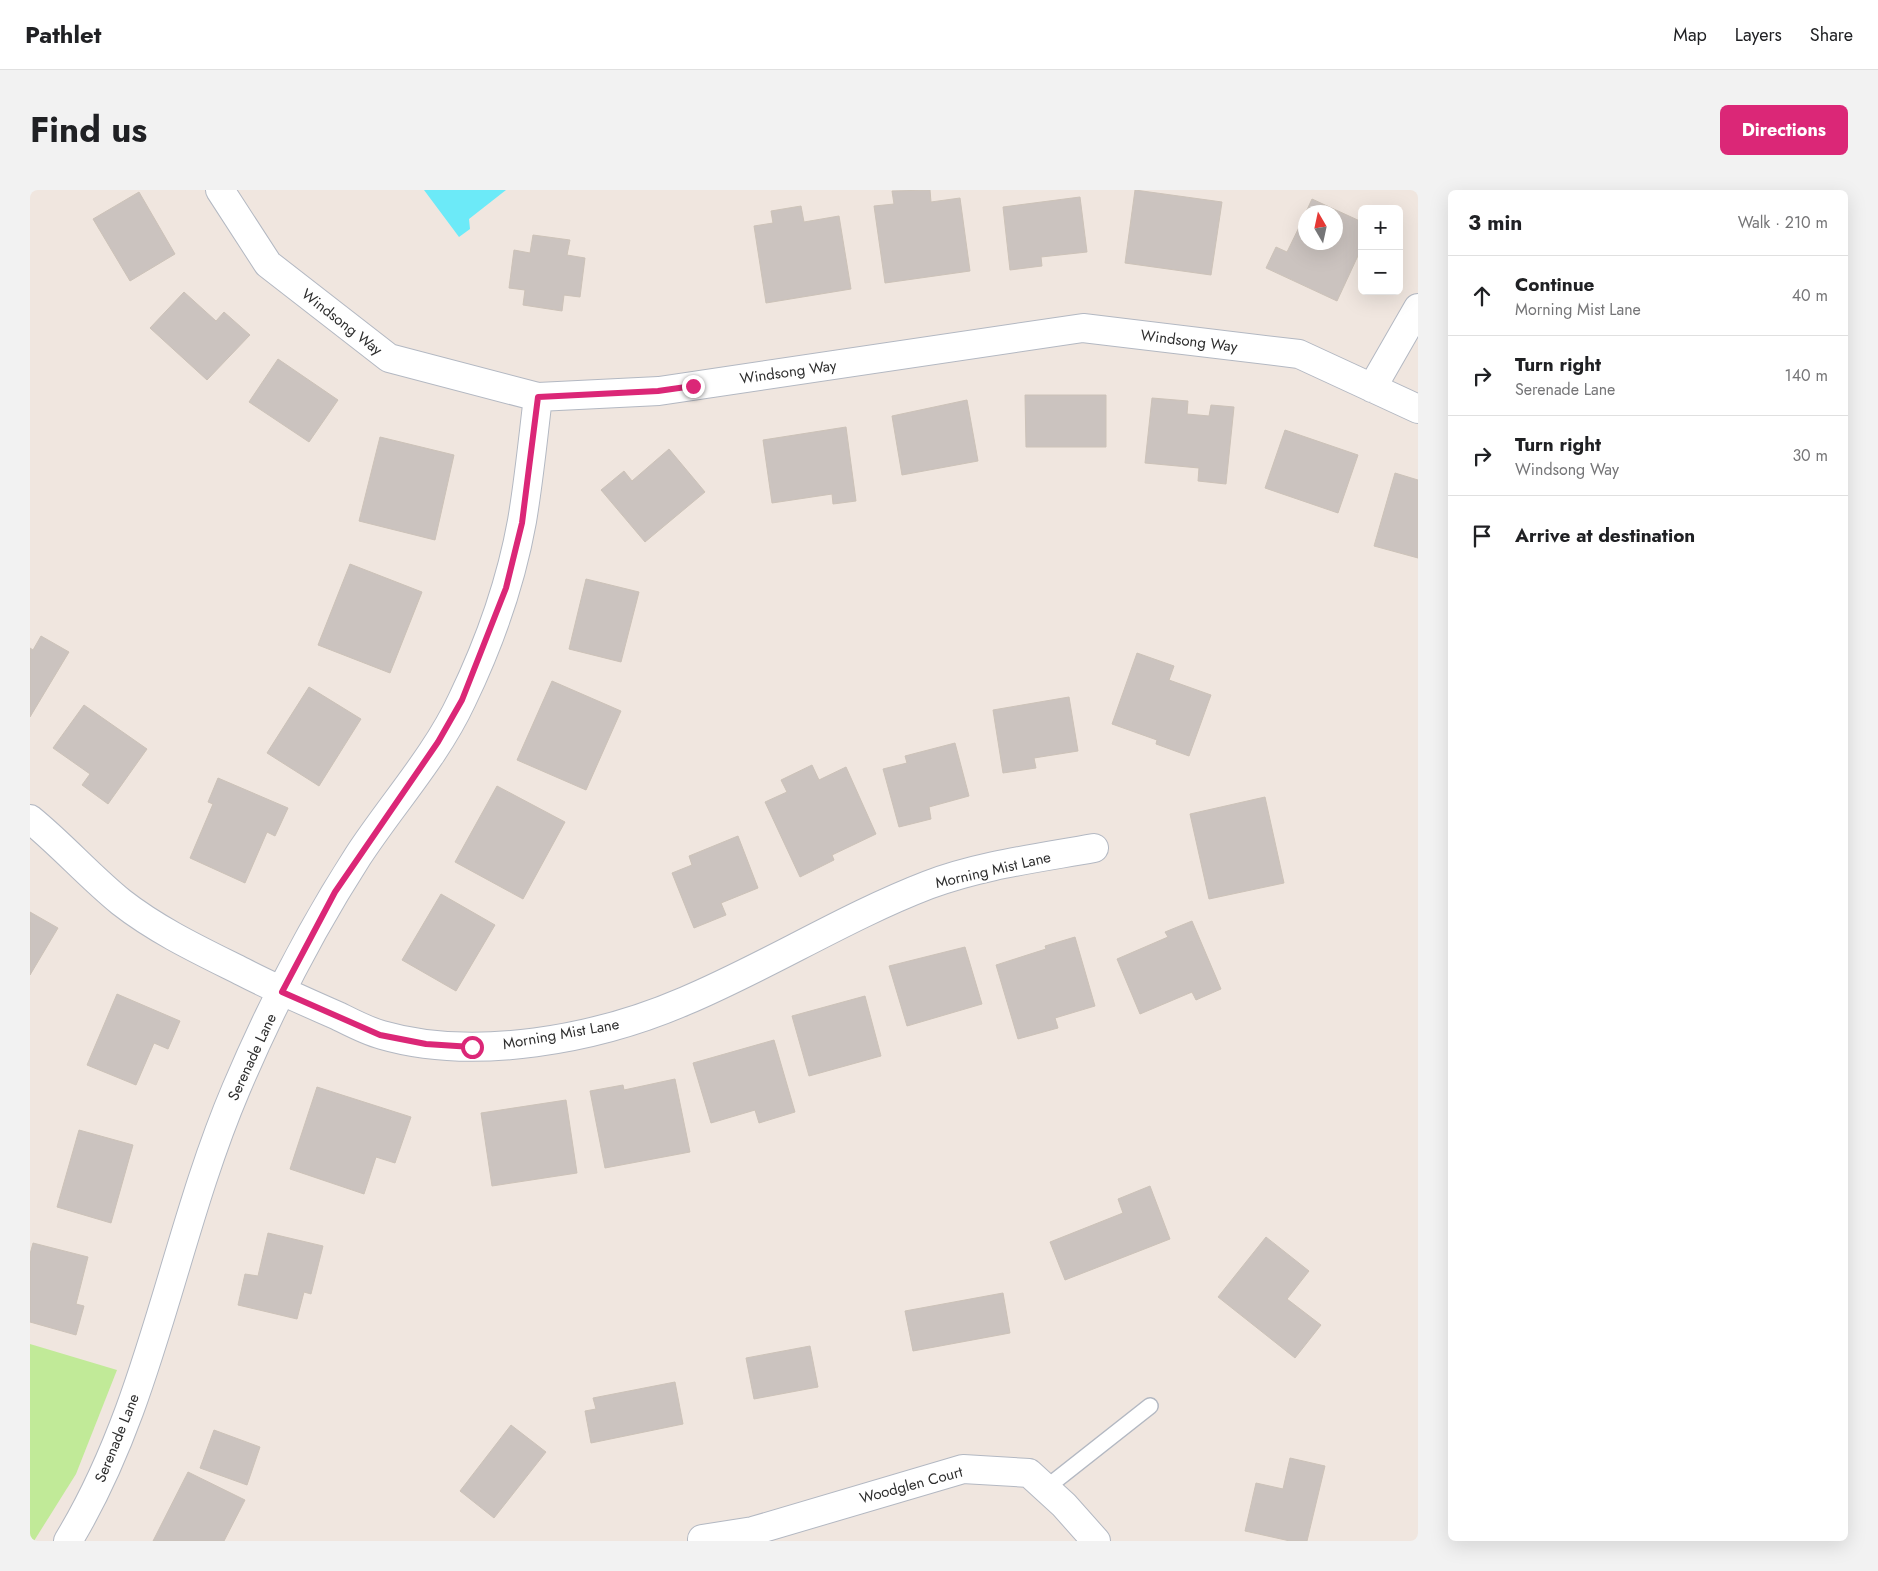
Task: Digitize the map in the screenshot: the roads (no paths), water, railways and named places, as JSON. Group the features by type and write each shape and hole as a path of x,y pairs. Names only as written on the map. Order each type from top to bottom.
{"street":[{"name":"Windsong Way","path":"220,190 268,264 389,358 538,397 658,391 1083,328 1299,354 1418,409"},
{"path":"1372,388 1418,308"},
{"name":"Serenade Lane","path":"68,1541 90,1504 136,1390 217,1137 237,1088 282,992 335,892 438,742 462,700 506,588 522,523 538,397"},
{"name":"Morning Mist Lane","path":"30,819 121,902 170,936 282,992 380,1035 426,1044 472,1047 524,1043 583,1033 633,1020 685,1002 881,905 930,884 986,868 1094,848"},
{"name":"Woodglen Court","path":"702,1539 754,1530 963,1469 1028,1473 1064,1505 1096,1541"}],"lane":[{"path":"1046,1488 1150,1406"}],"water":[{"path":"424,190 506,190 469,219 470,229 459,237"}]}
